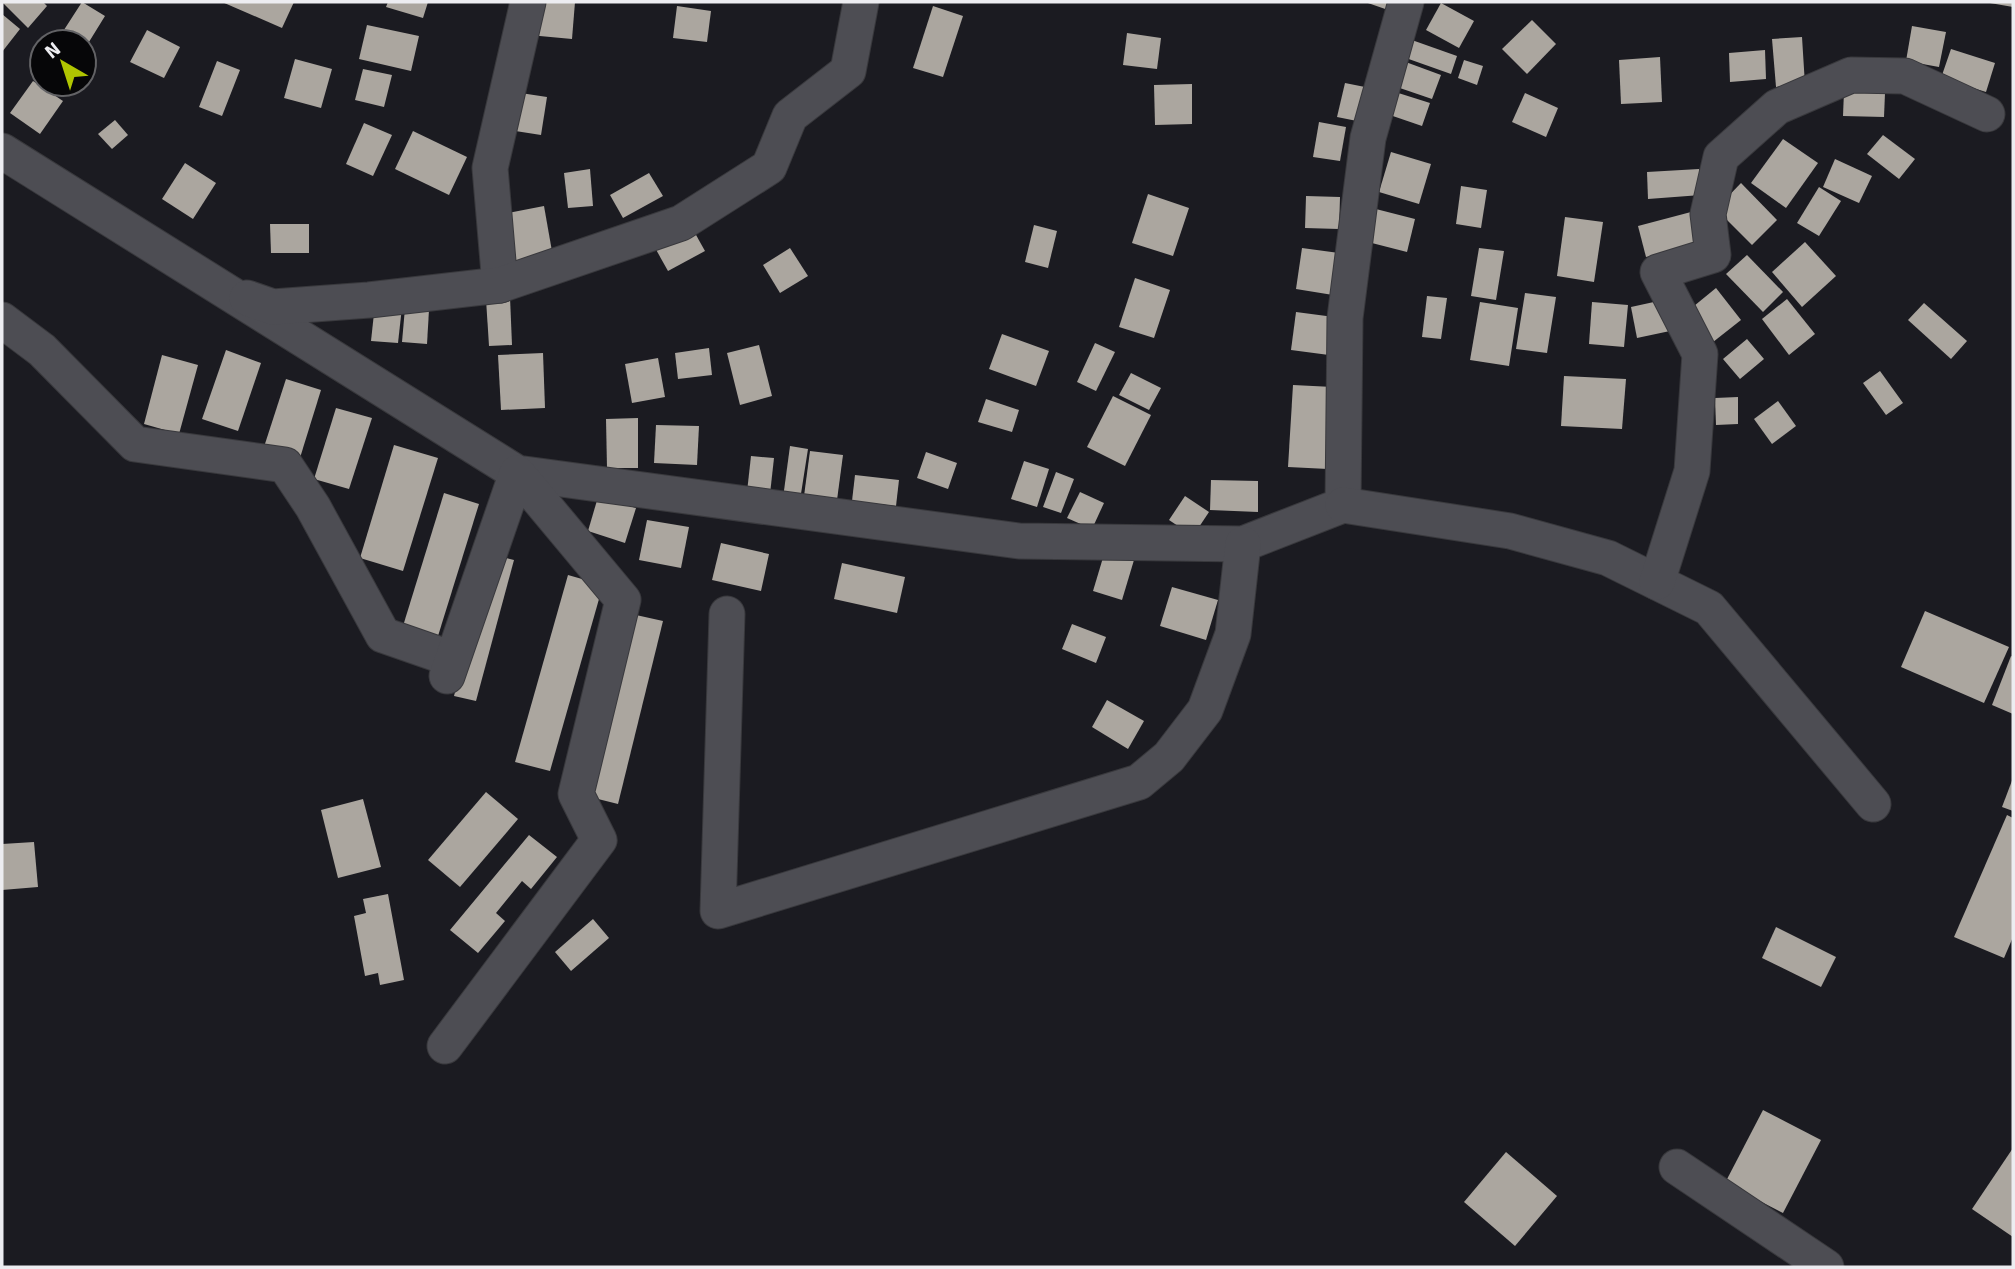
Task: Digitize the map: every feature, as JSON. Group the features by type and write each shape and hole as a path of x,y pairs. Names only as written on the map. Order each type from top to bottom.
{"street":[{"path":"500,285 490,168 528,2"},
{"path":"221,288 273,307 369,300 500,285 681,223 769,167 790,116 848,71 861,2"},
{"path":"1343,505 1345,318 1368,138 1406,2"},
{"path":"1657,582 1692,471 1700,354 1658,272 1713,255 1708,214 1721,158 1777,107 1852,75 1905,76 1987,114"},
{"path":"2,151 517,473 623,600 576,794 599,840 445,1046"},
{"path":"2,320 42,350 135,444 285,465 313,507 383,635 449,668 517,473"},
{"path":"517,473 1019,541 1243,544 1343,505 1510,531 1608,558 1709,608 1873,804"},
{"path":"727,614 718,911 1139,782 1169,757 1205,710 1233,634 1243,544"},
{"path":"1678,1167 1826,1267"}],"building":[{"path":"2,2 43,2 47,6 28,28"},
{"path":"82,2 105,16 98,28 65,28"},
{"path":"222,2 294,2 282,28"},
{"path":"388,2 428,2 423,18 386,7"},
{"path":"532,2 575,2 572,39 529,35"},
{"path":"1365,2 1394,2 1391,11"},
{"path":"2013,2 2013,7 1990,3"},
{"path":"1441,3 1474,21 1459,48 1426,30"},
{"path":"677,6 711,11 707,42 673,38"},
{"path":"933,6 963,16 943,77 913,68"},
{"path":"2,14 20,29 2,52"},
{"path":"1532,20 1556,44 1527,74 1502,49"},
{"path":"367,25 419,36 411,71 359,59"},
{"path":"1912,26 1946,32 1939,67 1906,61"},
{"path":"147,30 180,47 164,78 130,62"},
{"path":"1127,33 1161,38 1157,69 1123,65"},
{"path":"1802,37 1805,85 1776,87 1772,39"},
{"path":"1409,39 1457,56 1451,74 1403,57"},
{"path":"1951,49 1995,63 1986,92 1941,78"},
{"path":"1765,50 1766,79 1730,82 1729,53"},
{"path":"1660,57 1662,102 1621,104 1619,60"},
{"path":"295,59 332,69 321,108 284,98"},
{"path":"1464,60 1483,66 1477,85 1458,78"},
{"path":"217,61 240,70 222,116 199,107"},
{"path":"1403,61 1441,75 1432,99 1394,86"},
{"path":"363,69 392,75 384,107 355,100"},
{"path":"1345,83 1370,88 1362,122 1337,117"},
{"path":"1192,84 1192,124 1155,125 1154,85"},
{"path":"28,88 28,98 58,98 63,101 40,134 10,113"},
{"path":"1392,91 1430,103 1422,126 1384,113"},
{"path":"1844,91 1885,93 1884,117 1843,116"},
{"path":"514,92 547,97 541,135 509,130"},
{"path":"1525,93 1558,108 1546,137 1512,122"},
{"path":"115,120 128,135 112,149 98,134"},
{"path":"1319,122 1346,127 1340,161 1313,157"},
{"path":"364,123 392,135 373,176 346,164"},
{"path":"413,131 467,157 449,195 395,169"},
{"path":"1883,135 1915,159 1899,179 1867,154"},
{"path":"1783,139 1818,163 1786,208 1751,183"},
{"path":"1391,152 1431,164 1419,204 1379,192"},
{"path":"1835,159 1872,176 1859,203 1823,187"},
{"path":"185,163 216,183 193,219 162,199"},
{"path":"590,169 593,206 568,208 564,173"},
{"path":"1699,169 1701,195 1648,199 1647,172"},
{"path":"649,173 663,196 623,218 610,195"},
{"path":"1741,183 1777,220 1752,245 1716,209"},
{"path":"1461,186 1487,190 1481,228 1456,224"},
{"path":"1819,187 1841,201 1819,236 1797,223"},
{"path":"1148,194 1189,208 1173,256 1132,243"},
{"path":"1306,196 1340,197 1339,229 1305,228"},
{"path":"544,206 553,257 512,264 503,214"},
{"path":"1372,208 1415,219 1407,252 1364,241"},
{"path":"1691,212 1699,244 1646,257 1638,226"},
{"path":"1565,217 1603,222 1594,282 1557,276"},
{"path":"270,224 309,224 309,253 271,253"},
{"path":"1034,225 1057,231 1048,268 1025,262"},
{"path":"691,226 705,251 668,271 654,246"},
{"path":"1805,242 1836,276 1802,307 1772,272"},
{"path":"790,248 808,276 780,293 763,265"},
{"path":"1302,248 1339,253 1333,295 1296,289"},
{"path":"1479,248 1504,251 1496,300 1471,296"},
{"path":"1747,255 1783,292 1763,312 1726,274"},
{"path":"1135,278 1170,290 1154,338 1119,327"},
{"path":"1716,288 1741,320 1708,346 1683,315"},
{"path":"1525,293 1556,297 1547,353 1516,349"},
{"path":"1427,296 1447,298 1441,339 1422,337"},
{"path":"510,297 512,345 489,346 486,299"},
{"path":"1787,299 1815,334 1789,355 1762,319"},
{"path":"1663,300 1670,331 1637,338 1631,307"},
{"path":"1480,302 1518,308 1509,366 1470,360"},
{"path":"1592,302 1628,305 1624,347 1589,344"},
{"path":"1924,303 1967,341 1951,359 1908,320"},
{"path":"375,304 402,307 398,343 371,341"},
{"path":"405,308 429,310 427,344 402,342"},
{"path":"1296,312 1334,317 1329,355 1291,350"},
{"path":"1002,334 1049,351 1036,386 989,369"},
{"path":"1747,339 1764,359 1740,379 1723,359"},
{"path":"1095,343 1115,352 1096,391 1077,382"},
{"path":"759,345 772,396 740,405 727,353"},
{"path":"709,348 712,375 678,379 675,353"},
{"path":"226,350 261,363 238,431 202,419"},
{"path":"543,353 545,408 501,410 498,355"},
{"path":"162,355 198,365 179,434 144,424"},
{"path":"658,358 665,397 632,403 625,364"},
{"path":"1880,371 1903,403 1886,415 1863,383"},
{"path":"1131,373 1161,388 1149,410 1119,395"},
{"path":"1564,376 1626,379 1622,429 1561,426"},
{"path":"286,379 321,390 299,461 263,450"},
{"path":"1293,385 1333,387 1328,469 1288,467"},
{"path":"1113,396 1151,415 1125,466 1087,447"},
{"path":"1738,397 1738,424 1716,425 1715,398"},
{"path":"986,399 1019,410 1012,432 978,422"},
{"path":"1778,401 1796,426 1772,444 1754,419"},
{"path":"336,408 372,418 349,489 314,479"},
{"path":"638,418 638,468 607,468 606,419"},
{"path":"656,425 699,426 697,465 654,463"},
{"path":"394,445 438,458 403,571 360,558"},
{"path":"790,446 808,449 800,500 783,498"},
{"path":"810,451 843,455 837,500 804,496"},
{"path":"926,452 957,463 948,489 917,478"},
{"path":"751,456 774,458 770,494 747,492"},
{"path":"1024,461 1049,469 1037,507 1011,499"},
{"path":"1056,472 1074,479 1061,513 1043,507"},
{"path":"855,475 899,480 896,506 852,501"},
{"path":"1211,480 1258,481 1258,512 1210,510"},
{"path":"1080,492 1104,503 1092,529 1067,518"},
{"path":"444,493 479,504 438,636 403,626"},
{"path":"1185,496 1209,512 1193,536 1169,520"},
{"path":"598,497 636,508 625,543 588,531"},
{"path":"647,520 689,527 681,568 639,560"},
{"path":"721,543 769,554 761,591 712,580"},
{"path":"1105,551 1134,560 1122,600 1093,591"},
{"path":"491,554 514,560 476,701 454,696"},
{"path":"842,563 905,577 897,613 834,599"},
{"path":"568,575 603,585 550,771 515,762"},
{"path":"1172,587 1218,600 1206,640 1160,626"},
{"path":"1925,611 2009,647 1984,703 1901,667"},
{"path":"636,615 663,621 618,804 590,797"},
{"path":"1072,624 1106,637 1096,663 1062,649"},
{"path":"2011,656 2013,657 2013,714 1992,705"},
{"path":"1107,700 1144,721 1128,749 1092,727"},
{"path":"2013,778 2013,811 2002,807"},
{"path":"486,792 518,819 460,887 428,860"},
{"path":"363,799 381,867 338,878 321,810"},
{"path":"2007,815 2013,818 2013,937 2004,958 1954,937"},
{"path":"529,835 557,857 531,889 522,881 496,913 505,921 478,953 450,930"},
{"path":"34,842 38,887 2,890 2,844"},
{"path":"388,894 404,980 380,985 378,973 365,976 354,916 366,913 363,899"},
{"path":"593,919 609,938 571,971 555,952"},
{"path":"1776,927 1836,957 1821,987 1762,958"},
{"path":"1763,1110 1821,1140 1783,1213 1725,1183"},
{"path":"2013,1148 2013,1237 1972,1209"},
{"path":"1506,1152 1557,1196 1515,1246 1464,1202"}]}
